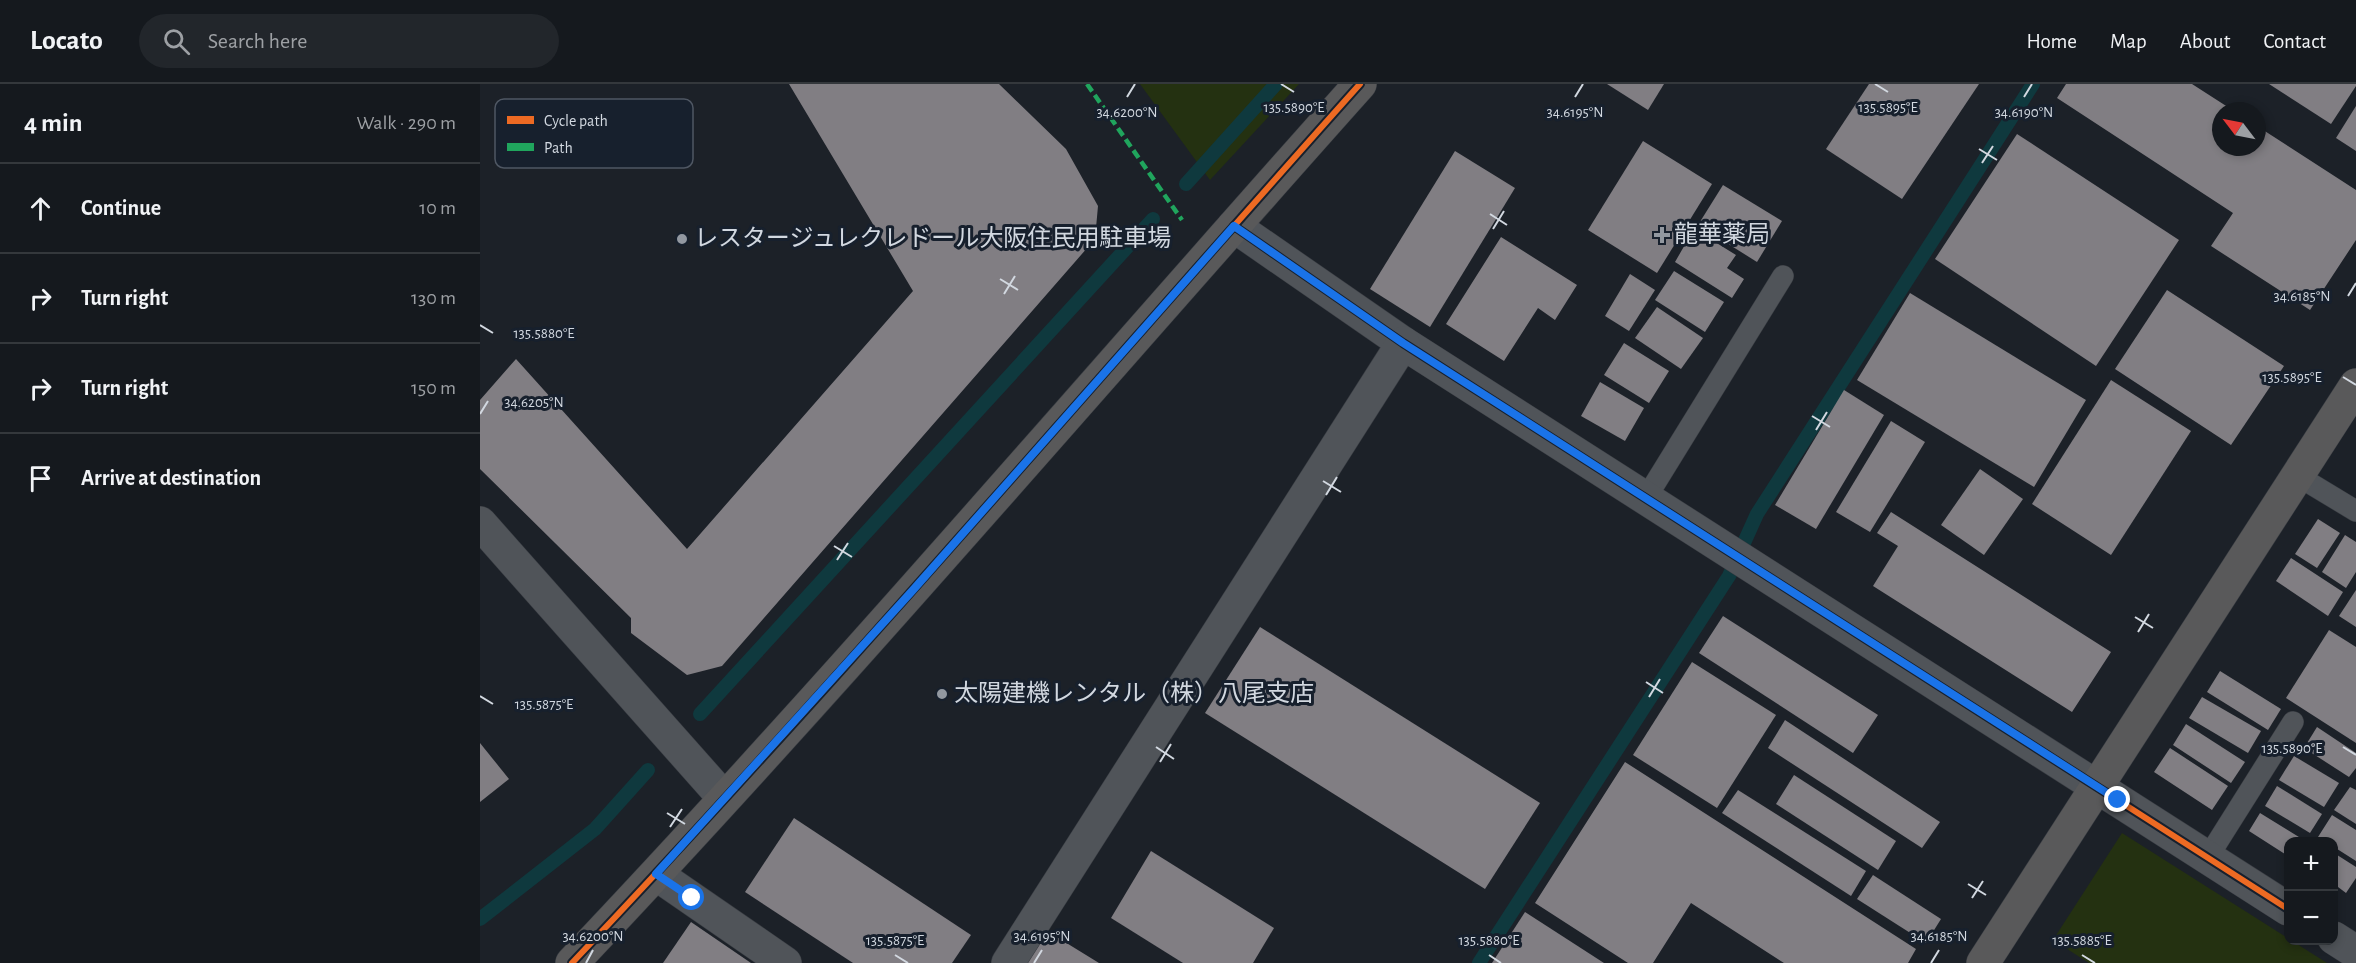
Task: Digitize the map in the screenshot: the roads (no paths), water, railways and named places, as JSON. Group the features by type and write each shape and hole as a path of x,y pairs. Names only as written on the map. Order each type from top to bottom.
{"street":[{"path":"572,963 656,874 921,581 1360,84"},
{"path":"1234,226 1403,343 2284,906"},
{"path":"1008,963 1403,343"},
{"path":"1983,963 2356,385"},
{"path":"480,524 724,798"},
{"path":"656,874 785,963"},
{"path":"2338,941 2356,952"}],"lane":[{"path":"1646,498 1783,276"},
{"path":"2298,476 2356,511"},
{"path":"2208,857 2293,722"}],"waterway":[{"path":"1186,184 1276,84"},
{"path":"1479,963 1729,576 1757,514 2033,84"},
{"path":"700,714 1153,219"},
{"path":"480,919 595,829 648,770"}],"place":[{"name":"龍華薬局","path":"1662,235"},
{"name":"レスタージュレクレドール大阪住民用駐車場","path":"682,239"},
{"name":"太陽建機レンタル（株）八尾支店","path":"942,694"}]}
